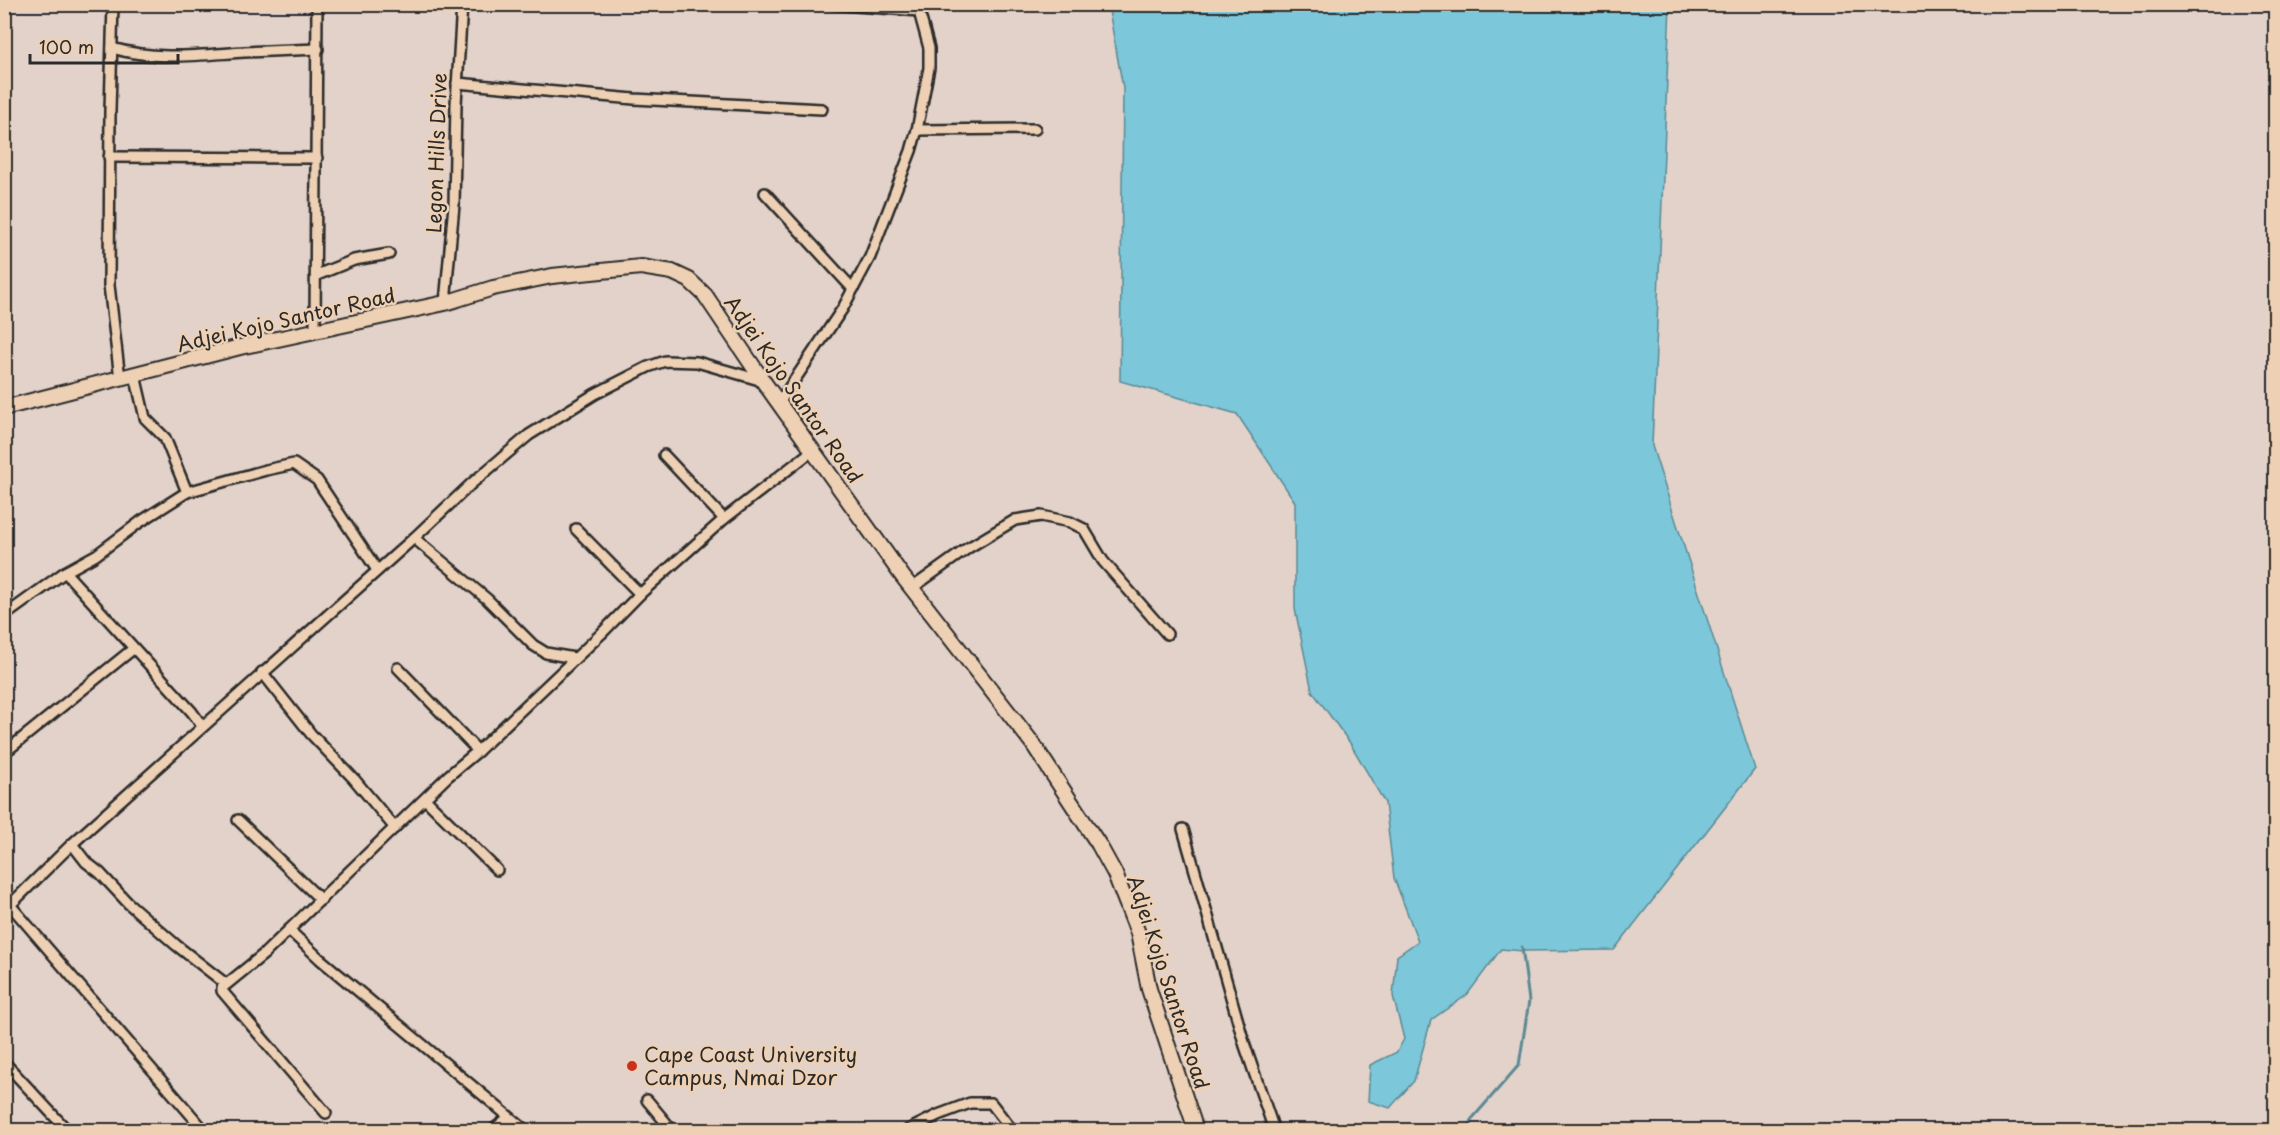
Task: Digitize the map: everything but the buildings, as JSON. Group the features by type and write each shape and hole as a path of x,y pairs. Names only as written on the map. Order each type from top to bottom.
{"street":[{"path":"113,4 110,285 120,379"},
{"path":"315,329 317,4"},
{"name":"Legon Hills Drive","path":"445,303 454,205 457,84 462,4"},
{"path":"779,403 824,338 870,256 917,130 929,68 929,48 918,8 831,4"},
{"path":"112,48 151,57 318,49"},
{"path":"457,84 634,99 822,109"},
{"path":"917,130 1035,129"},
{"path":"110,157 317,158"},
{"path":"765,193 852,289"},
{"path":"317,275 354,260 389,254"},
{"name":"Adjei Kojo Santor Road","path":"4,408 240,347 315,329 445,303 493,288 552,276 641,267 665,271 689,280 705,295 812,451 903,577 1033,744 1073,802 1115,874 1138,933 1149,988 1196,1131"},
{"path":"204,1131 8,908 72,844 414,538 471,484 529,435 595,394 648,367 665,361 697,362 763,381"},
{"path":"135,375 145,418 165,438 187,492"},
{"path":"326,1113 222,991 222,988 264,954 448,776 478,751 624,613 640,594 724,519 812,451"},
{"path":"664,455 724,519"},
{"path":"4,616 65,572 96,555 140,522 187,492 294,464 317,480 377,570"},
{"path":"912,588 968,548 1015,520 1041,516 1070,522 1084,529 1103,561 1167,634"},
{"path":"576,529 640,594"},
{"path":"414,538 478,592 533,645 546,653 574,658"},
{"path":"65,572 192,712 202,726"},
{"path":"4,753 134,649"},
{"path":"398,668 478,751"},
{"path":"262,672 311,734 354,779 395,828"},
{"path":"425,799 496,870"},
{"path":"238,820 321,900"},
{"path":"1183,829 1243,1039 1274,1131"},
{"path":"72,844 86,862 100,873 128,903 226,984"},
{"path":"289,930 320,959 525,1131"},
{"path":"4,1062 67,1131"},
{"path":"647,1100 672,1131"},
{"path":"908,1131 938,1115 970,1103 990,1103 1012,1131"},
{"path":"493,1131 509,1117"}],"water":[{"path":"1108,5 1670,5 1652,446 1755,769 1614,950 1523,951 1501,949 1467,995 1431,1020 1414,1081 1390,1108 1368,1101 1370,1065 1397,1052 1404,1039 1393,996 1397,956 1418,941 1394,878 1385,803 1350,743 1312,691 1295,609 1295,502 1237,414 1120,381 1123,88"}],"waterway":[{"path":"1472,1130 1471,1120 1519,1065 1529,1001 1522,947"}],"place":[{"name":"Cape Coast University Campus, Nmai Dzor","path":"632,1066"}]}
